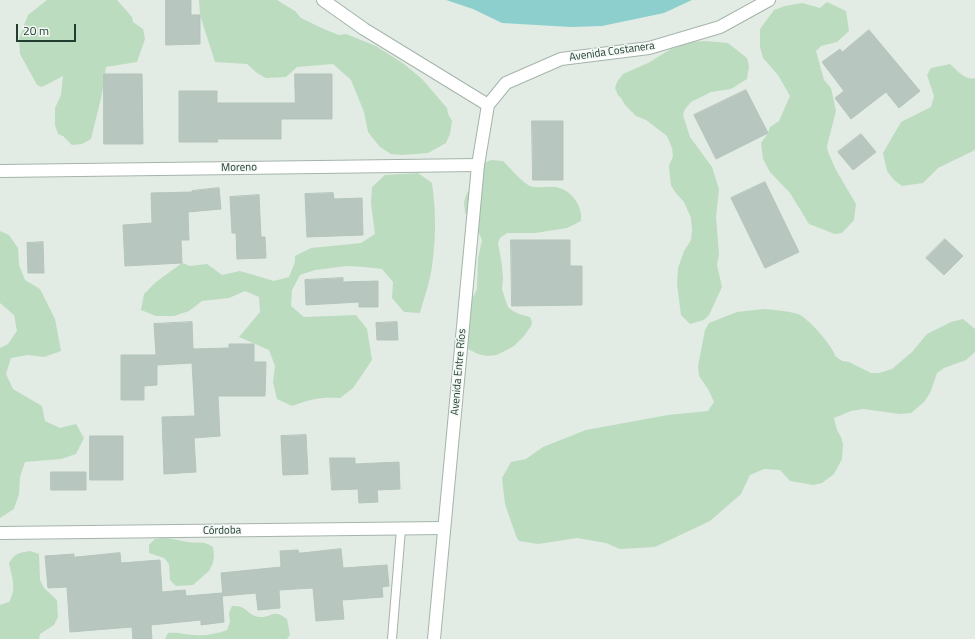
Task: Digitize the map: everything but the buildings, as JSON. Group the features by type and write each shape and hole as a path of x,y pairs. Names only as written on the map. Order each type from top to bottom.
{"street":[{"path":"323,0 364,29 488,105"},
{"name":"Avenida Costanera","path":"488,105 506,83 560,59 650,48 720,27 769,0"},
{"name":"Avenida Entre Ríos","path":"434,639 478,165 488,105"},
{"name":"Moreno","path":"0,171 478,165"},
{"name":"Córdoba","path":"0,533 444,528"}],"lane":[{"path":"392,639 401,529"}],"green space":[{"path":"47,0 117,0 132,17 133,22 143,29 145,39 137,62 106,67 102,94 91,139 82,144 72,145 63,136 58,134 55,125 55,108 61,95 63,76 42,87 37,85 20,54 19,38 28,15"},
{"path":"199,0 277,0 295,11 301,18 326,30 339,35 346,34 376,46 404,64 422,79 447,108 448,114 452,121 450,134 446,143 428,153 402,155 391,154 380,147 368,132 364,112 351,80 333,64 297,67 286,77 266,78 257,73 247,64 215,62 200,15"},
{"path":"827,2 846,11 849,31 837,42 821,46 816,51 824,80 831,88 836,111 827,146 836,170 856,204 854,220 842,233 835,234 809,224 790,193 770,172 763,159 761,143 770,127 779,121 790,96 778,75 763,58 760,47 760,29 774,10 785,6 802,3 820,8"},
{"path":"705,41 728,43 747,58 749,66 747,79 731,89 711,92 691,102 685,109 683,115 690,137 712,167 719,189 716,217 719,254 717,265 722,287 709,315 704,320 690,324 681,315 677,284 678,268 684,251 691,240 691,218 684,202 671,185 669,166 673,156 672,148 667,136 646,120 636,116 625,105 615,88 617,82 623,74 648,63 671,49 691,42"},
{"path":"950,64 958,72 968,78 975,78 975,149 938,168 923,183 902,186 894,180 887,171 883,153 901,122 931,107 934,96 927,75 931,68"},
{"path":"491,160 503,161 530,186 555,187 566,191 578,204 581,221 567,228 535,233 507,233 500,238 498,243 502,265 502,289 506,302 508,307 513,311 530,317 532,322 524,336 514,346 497,355 487,356 478,354 468,349 462,341 471,299 477,289 478,259 482,240 476,226 465,213 464,202 467,193 475,182 482,166"},
{"path":"418,173 432,183 435,224 431,272 420,313 404,312 392,298 393,282 382,269 347,266 315,270 300,275 292,290 291,306 304,317 356,315 367,329 372,360 353,388 340,398 316,399 292,406 277,399 273,382 275,366 269,350 239,337 260,312 259,297 245,291 229,298 202,301 189,311 174,316 156,316 141,310 144,294 156,282 182,263 190,266 207,264 222,275 240,271 274,281 289,277 295,262 295,256 311,248 361,243 375,234 371,203 372,187 385,175"},
{"path":"0,231 9,235 18,248 19,265 25,280 40,289 55,319 61,351 44,357 28,355 11,358 6,374 13,389 42,406 45,421 60,428 76,424 84,438 76,454 61,459 25,462 20,477 19,494 14,509 0,518 0,348 8,344 17,331 14,315 0,303"},
{"path":"764,309 790,312 802,316 825,339 835,356 842,361 849,362 871,373 879,373 892,369 912,352 927,334 951,322 963,319 975,329 975,352 966,360 944,368 937,373 930,393 924,402 911,413 900,414 863,409 851,411 834,418 843,444 842,459 834,474 822,483 813,485 790,481 780,470 764,469 750,475 741,494 710,521 655,547 620,549 606,543 577,538 538,544 519,541 505,504 502,478 511,462 526,459 543,447 586,430 668,415 708,411 714,402 708,389 699,376 698,366 705,330 709,323 737,312"},
{"path":"163,538 192,543 203,543 213,547 213,563 209,571 193,585 176,586 170,580 169,564 164,558 149,553 149,545 155,539"},
{"path":"30,551 39,554 40,580 44,588 57,600 58,617 54,625 40,634 39,639 0,639 0,605 9,602 13,592 13,583 9,563 13,557 18,554"},
{"path":"232,606 241,607 257,617 275,614 282,616 287,619 290,635 287,639 165,639 168,633 202,635 215,634 227,630 230,622 229,613"}],"water":[{"path":"446,0 692,0 664,13 602,26 571,27 502,23 473,9"}]}
